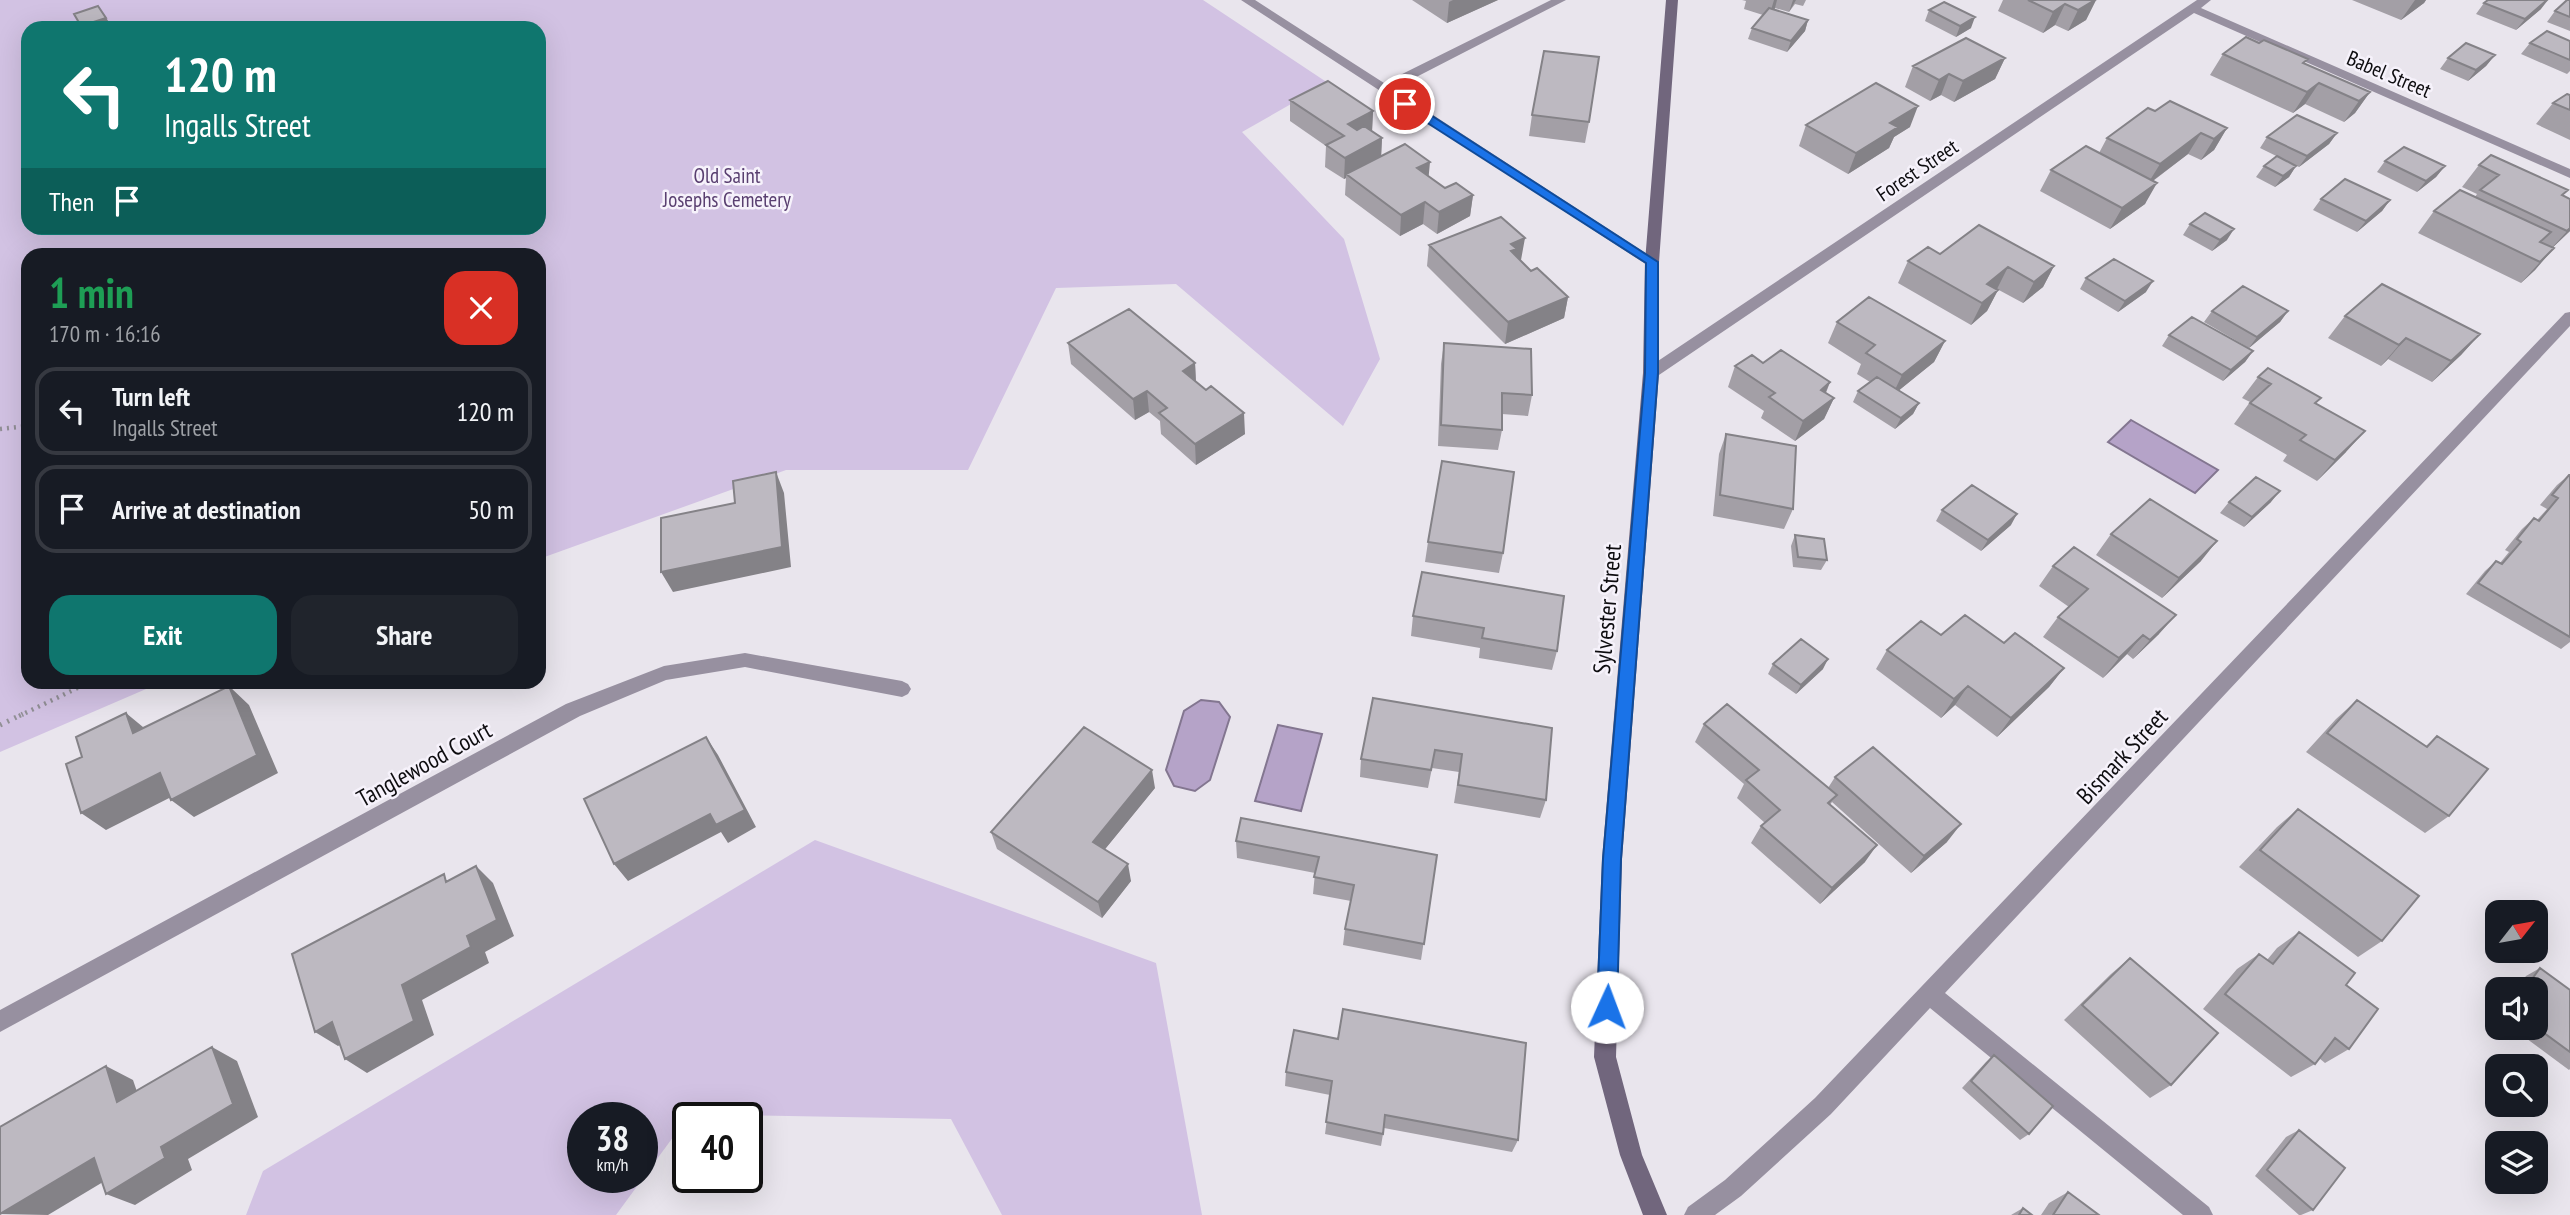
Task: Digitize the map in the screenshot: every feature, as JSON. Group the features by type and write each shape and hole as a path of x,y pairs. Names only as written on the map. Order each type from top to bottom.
{"street":[{"path":"1247,0 1652,262"},
{"path":"1382,89 1560,0"},
{"name":"Sylvester Street","path":"1655,1215 1630,1155 1605,1057 1612,859 1651,373 1652,262 1672,0"},
{"name":"Forest Street","path":"1651,373 2205,0"},
{"name":"Babel Street","path":"2192,8 2570,174"},
{"name":"Bismark Street","path":"1696,1215 1733,1188 1823,1106 2570,317"},
{"name":"Tanglewood Court","path":"0,1023 573,710 664,673 745,660 902,689"},
{"path":"1930,993 2201,1215"}],"path":[{"path":"0,429 21,427"},
{"path":"0,725 75,689"}],"green space":[{"name":"Old Saint Josephs Cemetery","path":"0,0 1203,0 1328,83 1242,132 1344,239 1380,359 1343,426 1176,284 1056,288 968,470 786,470 546,556 546,248 21,248 21,689 146,689 0,752"},
{"path":"815,840 1156,963 1202,1215 1002,1215 951,1119 763,1115 763,1102 672,1102 672,1139 658,1158 658,1102 567,1102 567,1193 632,1193 616,1215 246,1215 263,1171"}],"shaded area":[{"path":"2131,420 2218,470 2195,493 2108,442"},
{"path":"1201,700 1219,702 1230,717 1210,780 1195,791 1174,786 1166,770 1184,711"},
{"path":"1278,725 1322,734 1301,811 1255,801"}],"building":[{"path":"2028,0 2095,0 2078,10 2065,4 2053,12"},
{"path":"2488,0 2547,0 2525,19 2484,3"},
{"path":"2570,0 2570,17 2555,11"},
{"path":"1944,2 1975,17 1960,26 1929,10"},
{"path":"98,6 106,18 78,21 74,14"},
{"path":"1769,8 1808,20 1791,41 1752,28"},
{"path":"2547,31 2570,41 2570,60 2530,43"},
{"path":"2246,37 2259,43 2264,40 2308,59 2303,63 2370,92 2359,101 2319,83 2307,92 2223,54"},
{"path":"1966,38 2005,58 1963,81 1949,74 1939,80 1913,66"},
{"path":"2466,43 2495,55 2476,70 2448,58"},
{"path":"1544,51 1599,57 1589,122 1532,115"},
{"path":"1328,81 1373,111 1348,124 1357,130 1364,126 1382,138 1345,158 1326,145 1344,136 1290,100"},
{"path":"1876,83 1918,106 1890,123 1898,127 1856,153 1806,125"},
{"path":"2567,94 2570,95 2570,110 2553,103"},
{"path":"2170,101 2227,128 2214,139 2201,133 2160,164 2107,138 2148,108 2155,111"},
{"path":"2297,115 2337,133 2307,156 2267,137"},
{"path":"1405,144 1430,162 1417,168 1445,188 1456,183 1473,195 1439,212 1425,202 1401,215 1346,174"},
{"path":"2086,146 2157,183 2122,208 2051,170"},
{"path":"2404,147 2445,166 2426,181 2385,161"},
{"path":"2491,155 2568,190 2562,195 2570,199 2570,228 2567,231 2480,190 2499,175 2479,165"},
{"path":"2277,156 2296,166 2283,176 2264,166"},
{"path":"2345,179 2390,200 2366,221 2321,199"},
{"path":"2460,190 2551,232 2540,242 2554,248 2540,262 2434,211"},
{"path":"2205,213 2234,229 2220,240 2190,224"},
{"path":"1501,217 1525,238 1511,244 1517,249 1511,251 1531,271 1537,268 1568,297 1508,322 1429,245"},
{"path":"1979,225 2054,266 2034,282 2008,267 1987,284 1998,290 1982,303 1908,261 1928,247 1940,254"},
{"path":"2114,259 2153,281 2125,301 2086,278"},
{"path":"2382,284 2480,334 2451,361 2406,338 2399,345 2345,316"},
{"path":"2243,286 2288,311 2257,337 2212,311"},
{"path":"1869,297 1945,341 1902,375 1866,353 1875,345 1837,322"},
{"path":"1129,309 1195,363 1183,371 1206,390 1211,386 1244,413 1195,444 1159,413 1167,408 1147,391 1133,399 1068,343"},
{"path":"2192,317 2253,351 2231,370 2169,335"},
{"path":"1444,343 1531,349 1532,395 1502,393 1502,430 1441,425"},
{"path":"1781,350 1830,382 1821,390 1834,398 1803,421 1769,397 1775,393 1735,366 1752,355 1763,363"},
{"path":"2268,368 2321,398 2315,403 2365,431 2335,460 2300,440 2306,435 2250,403 2271,384 2258,377"},
{"path":"1877,377 1919,403 1901,418 1858,391"},
{"path":"1726,434 1796,446 1793,509 1720,495"},
{"path":"1442,461 1514,472 1503,553 1428,542"},
{"path":"776,472 782,547 661,572 661,518 735,503 733,481"},
{"path":"2569,475 2570,637 2478,583 2496,561 2502,564 2521,542 2517,539 2534,518 2539,521 2558,498 2552,495"},
{"path":"2256,477 2280,491 2252,517 2229,502"},
{"path":"1972,485 2017,514 1988,540 1942,510"},
{"path":"2150,499 2217,541 2179,578 2111,534"},
{"path":"1795,535 1824,539 1827,560 1798,557"},
{"path":"2074,547 2176,615 2150,640 2143,635 2119,658 2058,617 2088,589 2053,566"},
{"path":"1422,572 1564,596 1557,651 1482,638 1484,628 1413,616"},
{"path":"1965,615 2004,643 2015,633 2064,668 2011,718 1968,686 1954,699 1887,650 1921,621 1941,635"},
{"path":"1801,639 1828,659 1801,685 1773,664"},
{"path":"223,689 230,689 257,755 171,800 160,773 81,813 66,764 82,757 76,737 126,713 133,733"},
{"path":"1373,698 1552,728 1546,800 1458,785 1462,754 1435,750 1431,770 1361,759"},
{"path":"2357,700 2427,747 2437,736 2488,769 2449,816 2327,733"},
{"path":"1727,704 1837,795 1828,803 1877,845 1832,888 1761,826 1780,810 1746,780 1759,770 1704,724"},
{"path":"1084,727 1152,770 1093,842 1128,864 1098,902 991,832"},
{"path":"706,737 745,810 716,825 710,814 614,864 584,799"},
{"path":"1873,747 1961,824 1924,856 1835,777"},
{"path":"2298,809 2419,896 2382,941 2260,850"},
{"path":"1241,818 1437,855 1424,944 1345,929 1354,885 1314,877 1319,857 1236,841"},
{"path":"476,866 497,920 467,936 471,947 402,985 414,1021 345,1059 332,1022 315,1032 292,954 444,874 446,882"},
{"path":"2299,932 2355,973 2346,985 2378,1009 2349,1049 2335,1038 2315,1064 2225,994 2259,954 2273,964"},
{"path":"2130,958 2218,1033 2171,1085 2082,1005"},
{"path":"2540,968 2570,990 2570,1052 2548,1036 2548,977 2534,977"},
{"path":"1343,1009 1526,1043 1518,1140 1385,1115 1383,1134 1326,1122 1332,1081 1286,1072 1294,1030 1338,1039"},
{"path":"212,1047 233,1104 161,1147 165,1158 106,1194 94,1158 0,1214 0,1127 106,1066 117,1102"},
{"path":"1994,1055 2053,1106 2029,1134 1971,1081"},
{"path":"2299,1130 2345,1168 2313,1210 2267,1170"},
{"path":"2068,1192 2099,1215 2053,1215"},
{"path":"2023,1208 2032,1215 2019,1215"}],"route":[{"path":"1405,104 1652,262 1651,373 1612,859 1607,1007"}]}
